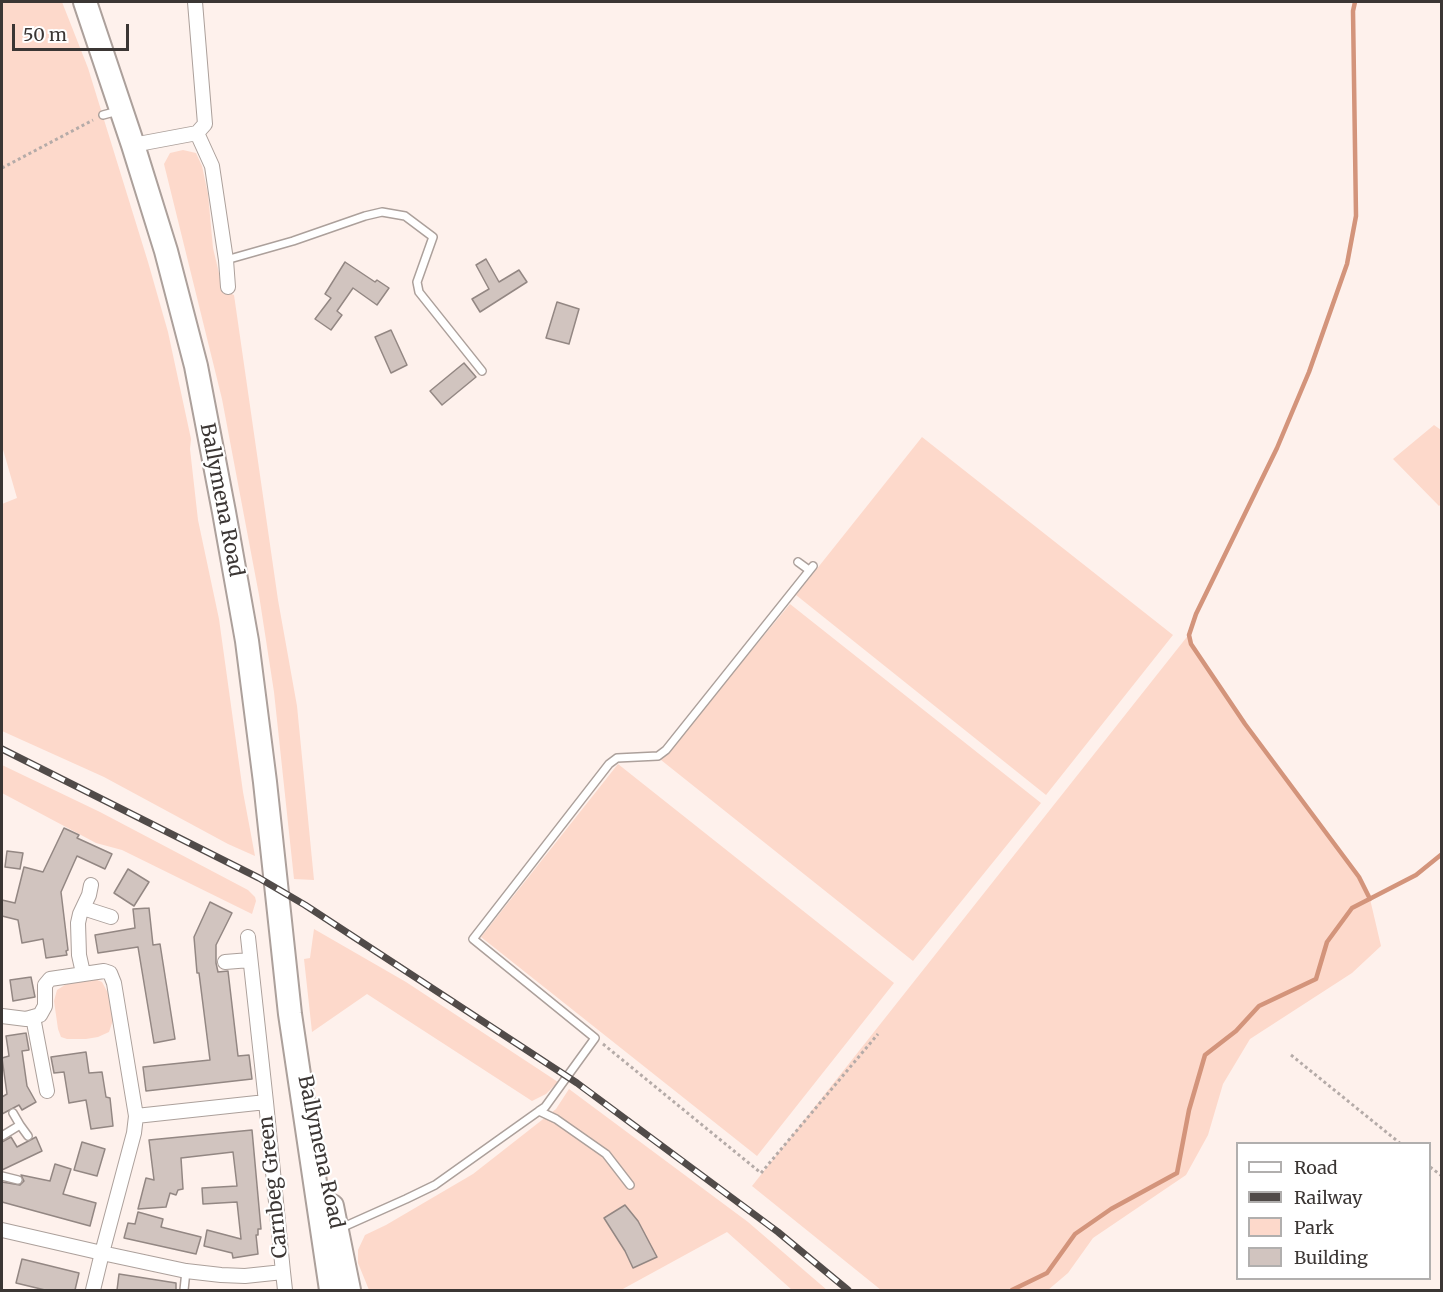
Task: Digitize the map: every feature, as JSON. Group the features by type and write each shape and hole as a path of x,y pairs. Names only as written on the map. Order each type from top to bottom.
{"highway":[{"name":"Ballymena Road","path":"85,2 112,113 133,145 166,251 196,366 250,662 290,1014 329,1230 349,1290"},
{"name":"Ballymena Road","path":"329,1230 331,1290"}],"street":[{"path":"133,145 197,133 202,129 206,118 195,2"},
{"path":"197,133 212,166 228,287"},
{"path":"83,973 78,930 80,914 92,885"},
{"path":"83,908 111,917"},
{"name":"Carnbeg Green","path":"248,937 285,1290"},
{"path":"225,962 250,960"},
{"path":"2,1016 16,1019 40,1015 44,1009 45,985 50,979 104,971 112,977 136,1116 134,1133 93,1290"},
{"path":"33,1017 47,1091"},
{"path":"136,1116 266,1102"},
{"name":"Carnbeg Green","path":"2,1230 186,1271 245,1276 283,1272"}],"lane":[{"path":"226,260 293,242 381,212 405,216 433,237 417,282 419,292 482,371"},
{"path":"329,1230 381,1211 435,1185 545,1107 595,1038 472,939 609,764 617,758 658,756 666,750 811,568 798,562"},
{"path":"539,1111 556,1119 606,1154 630,1185"},
{"path":"13,1113 28,1136"},
{"path":"2,1136 20,1125"},
{"path":"2,1176 18,1180"},
{"path":"184,1290 186,1271"}],"path":[{"path":"2,168 112,113"},
{"path":"595,1038 761,1173 878,1034"},
{"path":"1291,1055 1400,1142"}],"green space":[{"path":"2,2 62,2 88,68 148,262 168,332 191,439 190,449 198,520 219,619 243,792 255,856 228,844 104,777 2,731 2,504 17,498 2,446"},
{"path":"183,150 196,153 202,166 208,194 213,248 223,290 234,295 278,600 297,706 314,880 294,879 274,692 259,595 222,399 164,164 170,153"},
{"path":"1434,425 1441,430 1442,503 1439,506 1393,459"},
{"path":"922,437 1173,635 1046,795 796,595"},
{"path":"790,604 1041,803 913,961 661,760"},
{"path":"1190,633 1191,644 1245,724 1359,877 1370,899 1381,946 1352,973 1250,1039 1223,1084 1208,1135 1186,1175 1093,1238 1068,1273 1048,1290 881,1290 752,1186"},
{"path":"618,764 894,983 757,1156 481,937"},
{"path":"2,765 100,812 248,890 256,901 252,914 122,850 96,843 2,793"},
{"path":"314,929 406,982 558,1082 546,1094 532,1101 367,994 312,1032 304,959 310,958"},
{"path":"95,979 102,982 108,993 113,1020 109,1032 86,1039 61,1037 54,1001 57,990 68,983"},
{"path":"569,1089 748,1222 827,1290 792,1290 727,1232 621,1290 369,1290 358,1263 358,1250 365,1235 473,1174 556,1109"}],"building":[{"path":"486,259 499,282 519,270 527,282 480,312 472,299 489,289 476,265"},
{"path":"345,262 375,282 377,280 389,288 377,305 353,288 337,311 342,315 331,330 315,319 331,298 325,294"},
{"path":"557,302 579,309 569,344 546,338"},
{"path":"391,330 407,365 391,373 375,337"},
{"path":"464,363 476,377 442,405 430,391"},
{"path":"64,828 79,835 77,838 112,854 105,869 77,856 61,892 67,955 46,958 43,939 22,943 18,920 2,916 2,900 15,903 24,867 43,872"},
{"path":"7,851 23,853 20,869 5,867"},
{"path":"128,869 149,882 134,906 114,893"},
{"path":"210,902 232,913 216,945 216,963 218,972 228,971 238,1056 249,1055 252,1079 146,1091 143,1067 210,1060 194,937"},
{"path":"149,908 153,945 160,944 175,1039 154,1043 138,947 98,953 95,935 135,928 133,909"},
{"path":"31,977 35,997 13,1001 10,980"},
{"path":"26,1033 29,1050 22,1051 27,1086 36,1102 22,1110 19,1105 2,1114 2,1097 7,1094 2,1058 9,1056 6,1036"},
{"path":"86,1052 89,1073 102,1072 106,1097 110,1098 113,1126 91,1129 86,1100 69,1103 64,1072 54,1073 51,1057"},
{"path":"252,1130 261,1229 258,1229 258,1235 256,1235 258,1254 233,1258 232,1253 204,1246 207,1230 241,1239 237,1202 203,1204 202,1188 237,1186 233,1152 181,1158 183,1189 178,1190 176,1195 170,1193 166,1207 138,1209 146,1178 154,1180 149,1140"},
{"path":"11,1137 17,1147 36,1137 42,1151 2,1170 2,1142"},
{"path":"82,1142 105,1149 97,1176 74,1170"},
{"path":"55,1164 71,1169 63,1194 96,1203 90,1226 2,1202 2,1182 20,1185 24,1181 21,1175 50,1181"},
{"path":"625,1205 638,1221 657,1257 633,1268 604,1218"},
{"path":"138,1212 163,1219 161,1227 201,1237 196,1254 124,1238 128,1223 135,1224"},
{"path":"22,1259 79,1273 75,1290 45,1290 16,1283"},
{"path":"119,1274 176,1283 176,1290 117,1290"}],"waterway":[{"path":"1355,2 1353,11 1356,216 1347,264 1309,372 1277,448 1196,614 1189,635 1191,644 1245,724 1359,877 1370,899"},
{"path":"1012,1290 1047,1273 1075,1234 1111,1209 1177,1173 1189,1110 1205,1055 1236,1031 1259,1006 1316,979 1327,942 1352,908 1416,875 1442,854"}],"railway":[{"path":"2,749 259,878 305,905 577,1083 778,1232 848,1290"}]}
